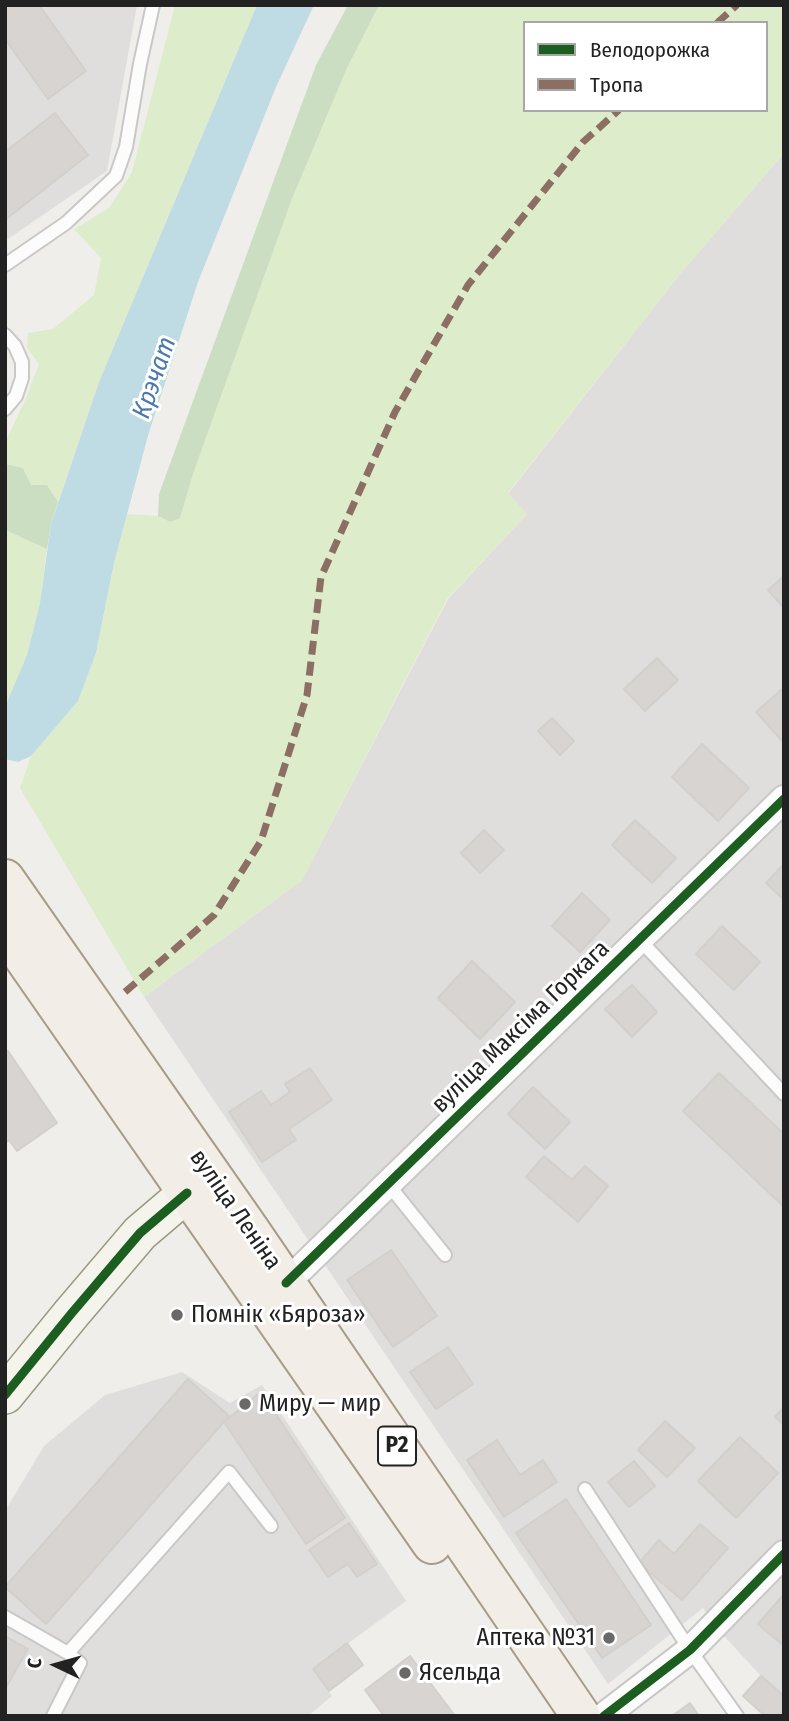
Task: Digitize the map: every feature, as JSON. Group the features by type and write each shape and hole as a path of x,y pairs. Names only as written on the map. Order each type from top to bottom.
{"main road":[{"name":"вуліца Леніна","path":"5,879 200,1185 582,1716"},
{"name":"вуліца Леніна","path":"5,931 200,1185"},
{"name":"вуліца Леніна","path":"274,1291 552,1716"}],"street":[{"name":"вуліца Максіма Горкага","path":"274,1291 388,1184 784,799"},
{"path":"5,1395 140,1234 200,1185"},
{"path":"604,1716 690,1650 784,1553"}],"lane":[{"path":"5,265 66,223 116,176 126,147 139,64 153,5"},
{"path":"5,335 15,346 22,362 22,378 16,396 5,409"},
{"path":"639,939 784,1094"},
{"path":"388,1184 445,1255"},
{"path":"68,1653 229,1472 271,1526"},
{"path":"585,1489 690,1650 737,1716"},
{"path":"5,1617 68,1653 80,1663 54,1716"}],"shaded area":[{"path":"5,5 137,5 107,171 5,241"},
{"path":"784,153 784,1696 761,1676 723,1635 703,1608 608,1684 144,997 302,880 448,599 527,514 508,494 680,274"},
{"path":"182,1372 230,1403 262,1385 406,1601 313,1669 332,1696 308,1716 5,1716 5,1511 44,1446 105,1395"}],"green space":[{"path":"175,5 257,5 99,382 58,502 47,485 31,485 23,468 5,464 5,443 39,364 27,348 28,333 53,329 94,295 101,258 74,229 109,208 132,172"},
{"path":"348,5 379,5 347,68 292,199 194,471 180,518 170,522 158,516 159,494 316,65"},
{"path":"379,5 784,5 784,153 680,274 508,493 527,514 447,599 302,880 144,997 20,788 31,756 78,701 96,653 127,514 158,516 170,522 180,518 194,471 292,199 347,68"},
{"path":"5,464 23,468 31,485 47,485 58,502 47,549 5,530"},
{"path":"5,530 47,549 40,603 27,655 5,707"}],"water":[{"name":"Крэчат","path":"257,5 314,5 276,87 198,282 149,432 114,563 96,653 78,701 31,756 18,762 5,759 5,707 27,655 40,603 51,524 99,382"}],"building":[{"path":"5,5 39,5 86,71 48,99 5,39"},
{"path":"55,113 88,155 5,220 5,152"},
{"path":"784,576 784,608 768,590"},
{"path":"657,658 678,680 645,711 624,689"},
{"path":"781,690 784,693 784,743 756,712"},
{"path":"552,718 574,741 560,755 538,731"},
{"path":"702,744 749,788 718,821 672,777"},
{"path":"635,820 676,858 652,883 612,845"},
{"path":"484,830 504,850 480,873 461,853"},
{"path":"784,864 784,900 766,883"},
{"path":"582,893 610,920 580,952 552,926"},
{"path":"722,926 760,962 734,990 696,954"},
{"path":"472,961 515,1002 480,1039 438,998"},
{"path":"632,985 657,1012 632,1037 605,1009"},
{"path":"8,1051 57,1123 17,1151 9,1140 5,1143 5,1053"},
{"path":"310,1068 332,1100 289,1129 296,1140 262,1162 229,1112 261,1091 271,1105 290,1092 285,1084"},
{"path":"719,1073 784,1134 784,1207 683,1111"},
{"path":"533,1087 570,1122 545,1149 508,1114"},
{"path":"544,1156 572,1180 585,1166 608,1186 578,1222 526,1177"},
{"path":"391,1250 437,1316 393,1347 347,1280"},
{"path":"448,1347 473,1384 436,1409 410,1372"},
{"path":"188,1379 229,1416 46,1624 5,1587"},
{"path":"261,1392 345,1518 306,1544 224,1422"},
{"path":"784,1407 784,1425 775,1417"},
{"path":"665,1421 695,1448 667,1477 638,1450"},
{"path":"740,1437 778,1473 736,1518 698,1481"},
{"path":"497,1440 520,1475 543,1460 557,1482 504,1517 467,1460"},
{"path":"634,1461 655,1486 629,1507 608,1482"},
{"path":"566,1499 651,1625 602,1658 516,1533"},
{"path":"349,1523 377,1564 357,1577 348,1564 328,1577 309,1550"},
{"path":"700,1524 728,1548 682,1600 639,1563 659,1540 674,1554"},
{"path":"784,1594 784,1646 758,1624"},
{"path":"5,1636 28,1649 5,1689"},
{"path":"347,1643 363,1665 329,1691 313,1669"},
{"name":"Ясельда","path":"410,1656 455,1716 384,1716 365,1690"},
{"path":"761,1676 784,1696 784,1716 765,1716 743,1696"},
{"path":"690,1703 699,1716 672,1716"}],"marked path":[{"path":"719,21 737,5"},
{"path":"125,992 214,915 261,841 307,695 321,577 395,412 468,285 583,142 617,112"}],"cycle path":[{"path":"286,1283 784,799"},
{"path":"5,1395 140,1233 187,1193"},
{"path":"604,1716 690,1650 784,1554"}],"place":[{"name":"Помнік «Бяроза»","path":"177,1315"},
{"name":"Миру — мир","path":"245,1404"},
{"name":"Аптека №31","path":"609,1638"},
{"name":"Ясельда","path":"405,1673"}]}
